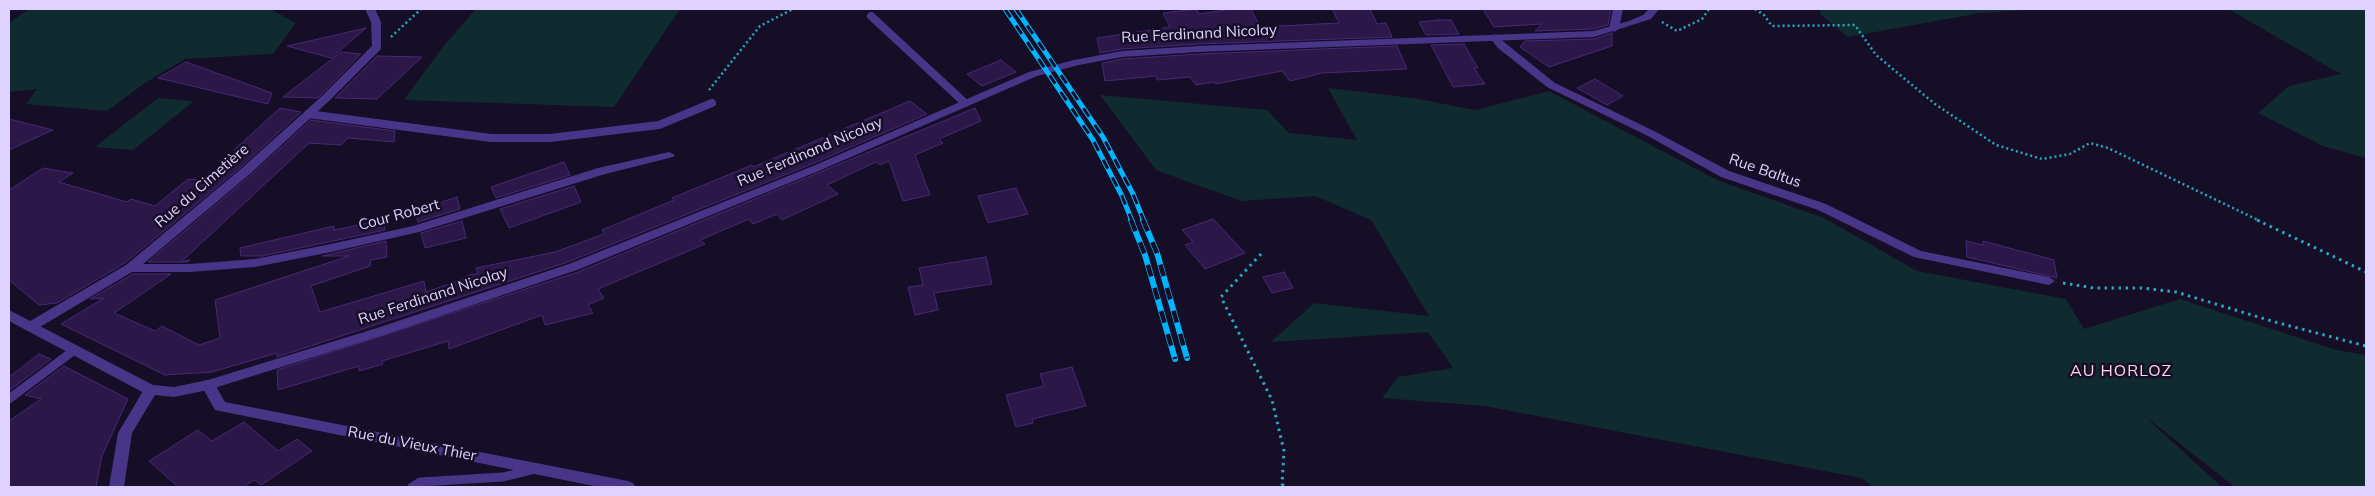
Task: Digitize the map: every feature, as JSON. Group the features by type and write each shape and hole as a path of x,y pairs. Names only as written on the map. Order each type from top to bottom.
{"street":[{"path":"370,9 376,22 377,47"},
{"path":"1614,29 1618,9"},
{"name":"Rue Ferdinand Nicolay","path":"9,315 151,390 174,392 208,385 382,331 573,267 817,168 1033,74 1078,62 1122,54 1594,34 1647,17 1654,9"},
{"name":"Rue Baltus","path":"1494,37 1502,46 1551,85 1652,134 1725,174 1822,207 1918,254 2050,282"},
{"name":"Rue du Cimetière","path":"30,327 130,268 246,171 377,47"},
{"name":"Cour Robert","path":"130,268 190,268 255,262 332,248 416,229 602,171 669,155"},
{"name":"Rue du Vieux Thier","path":"208,385 220,406 628,487"},
{"path":"116,487 125,433 151,390"}],"lane":[{"path":"871,16 964,103"},
{"path":"308,114 410,129 491,138 550,138 659,125 712,103"},
{"path":"9,399 73,350"},
{"path":"412,487 420,482 503,477 537,469"}],"path":[{"path":"377,47 396,33 421,9"},
{"path":"700,108 709,90 760,26 793,9"},
{"path":"1658,20 1677,31 1702,19 1709,9"},
{"path":"1755,9 1764,15 1772,26 1855,25 1876,55 1935,104 1996,145 2042,160 2070,154 2090,143 2108,148 2366,272"},
{"path":"1261,254 1221,297 1272,400 1284,451 1282,484 1285,487"},
{"path":"2050,282 2094,288 2142,288 2176,292 2275,322 2366,346"}],"green space":[{"path":"29,9 270,9 296,23 273,54 185,59 145,83 107,111 26,104 37,89 9,92 9,23"},
{"path":"476,9 680,9 614,107 404,100 442,48"},
{"path":"1820,9 2045,9 1980,13 1848,37 1820,14"},
{"path":"2228,9 2366,9 2366,158 2323,146 2258,113 2289,86 2341,74"},
{"path":"1328,88 1413,98 1475,110 1549,91 1717,180 1824,218 1917,271 2066,299 2084,329 2180,299 2336,350 2366,355 2366,487 2235,487 2142,414 2222,487 1873,487 1861,478 1485,406 1382,398 1398,377 1453,368 1428,332 1271,342 1314,303 1429,316 1371,220 1315,196 1241,201 1156,170 1100,95 1267,110 1289,133 1357,140"},
{"path":"158,98 194,101 133,150 95,147"}],"building":[{"path":"1197,9 1199,14 1232,9 1251,9 1260,27 1339,23 1332,9 1370,9 1377,24 1386,23 1392,37 1198,44 1122,49 1100,53 1097,38 1170,27 1163,13"},
{"path":"1483,9 1611,9 1608,25 1594,29 1535,31 1542,24 1494,27"},
{"path":"1451,20 1459,34 1426,35 1419,22"},
{"path":"366,28 331,58 287,46 327,37"},
{"path":"1612,33 1612,46 1549,67 1520,47 1525,41 1594,39"},
{"path":"1464,44 1478,68 1474,68 1485,84 1453,87 1431,45"},
{"path":"1397,46 1407,69 1322,73 1290,81 1282,71 1216,84 1214,82 1196,85 1190,77 1157,80 1156,76 1105,81 1102,63 1122,59 1198,54"},
{"path":"341,52 361,54 318,98 283,97"},
{"path":"377,56 422,57 377,99 335,98"},
{"path":"1001,60 1016,72 982,86 967,74"},
{"path":"186,62 272,93 268,104 158,78"},
{"path":"1595,79 1623,96 1607,105 1577,88"},
{"path":"910,101 927,114 812,164 568,262 277,357 277,353 212,372 165,375 61,324 104,298 90,299 133,274 171,274 114,313 155,331 162,326 199,345 220,338 215,300 349,256 322,256 386,241 387,257 371,260 370,266 311,286 320,312 424,281 426,292 478,273 476,268 555,252 604,234 602,230 674,200 672,198 752,165 753,167"},
{"path":"280,108 301,112 241,167 125,263 57,303 39,305 9,280 9,190 43,168 73,173 59,182 127,202 131,199 155,206 188,179 208,180 243,152 234,150"},
{"path":"975,108 981,121 939,139 943,143 915,155 930,195 903,201 889,161 880,165 876,162 827,185 838,194 782,220 777,214 753,224 749,219 700,240 705,244 598,289 604,298 588,305 593,313 545,325 542,315 449,349 448,341 382,361 383,364 359,371 359,366 278,390 277,370 578,272"},
{"path":"9,119 53,130 9,150"},
{"path":"311,120 395,131 394,142 348,138 341,145 309,143 181,262 148,262 251,175"},
{"path":"564,162 570,175 496,198 491,187"},
{"path":"574,186 581,202 509,228 500,209"},
{"path":"1016,188 1028,214 988,223 978,196"},
{"path":"457,197 460,209 418,222 415,211"},
{"path":"1213,219 1245,253 1205,269 1185,245 1193,242 1182,230"},
{"path":"384,220 385,230 262,256 241,256 240,248 334,226 334,230"},
{"path":"462,221 466,238 425,248 421,233"},
{"path":"1966,241 1983,245 1983,241 2054,260 2057,278 1967,257"},
{"path":"986,257 992,284 934,293 938,310 915,315 908,287 923,285 919,268"},
{"path":"1284,272 1293,288 1272,293 1263,277"},
{"path":"39,354 51,359 9,391 9,377"},
{"path":"64,366 128,399 102,456 96,487 9,487 9,421 41,399 25,395"},
{"path":"1072,367 1086,406 1032,419 1033,423 1016,427 1006,395 1044,386 1040,374"},
{"path":"244,422 278,451 297,439 312,451 261,485 254,480 243,487 178,487 149,461 198,430 212,441"}],"railway":[{"path":"1005,9 1093,140 1122,196 1132,221"},
{"path":"1016,9 1103,137 1133,194 1144,221"},
{"path":"1131,220 1145,255 1175,359"},
{"path":"1143,220 1157,253 1187,358"}],"district":[{"name":"AU HORLOZ","path":"2121,371"}]}
